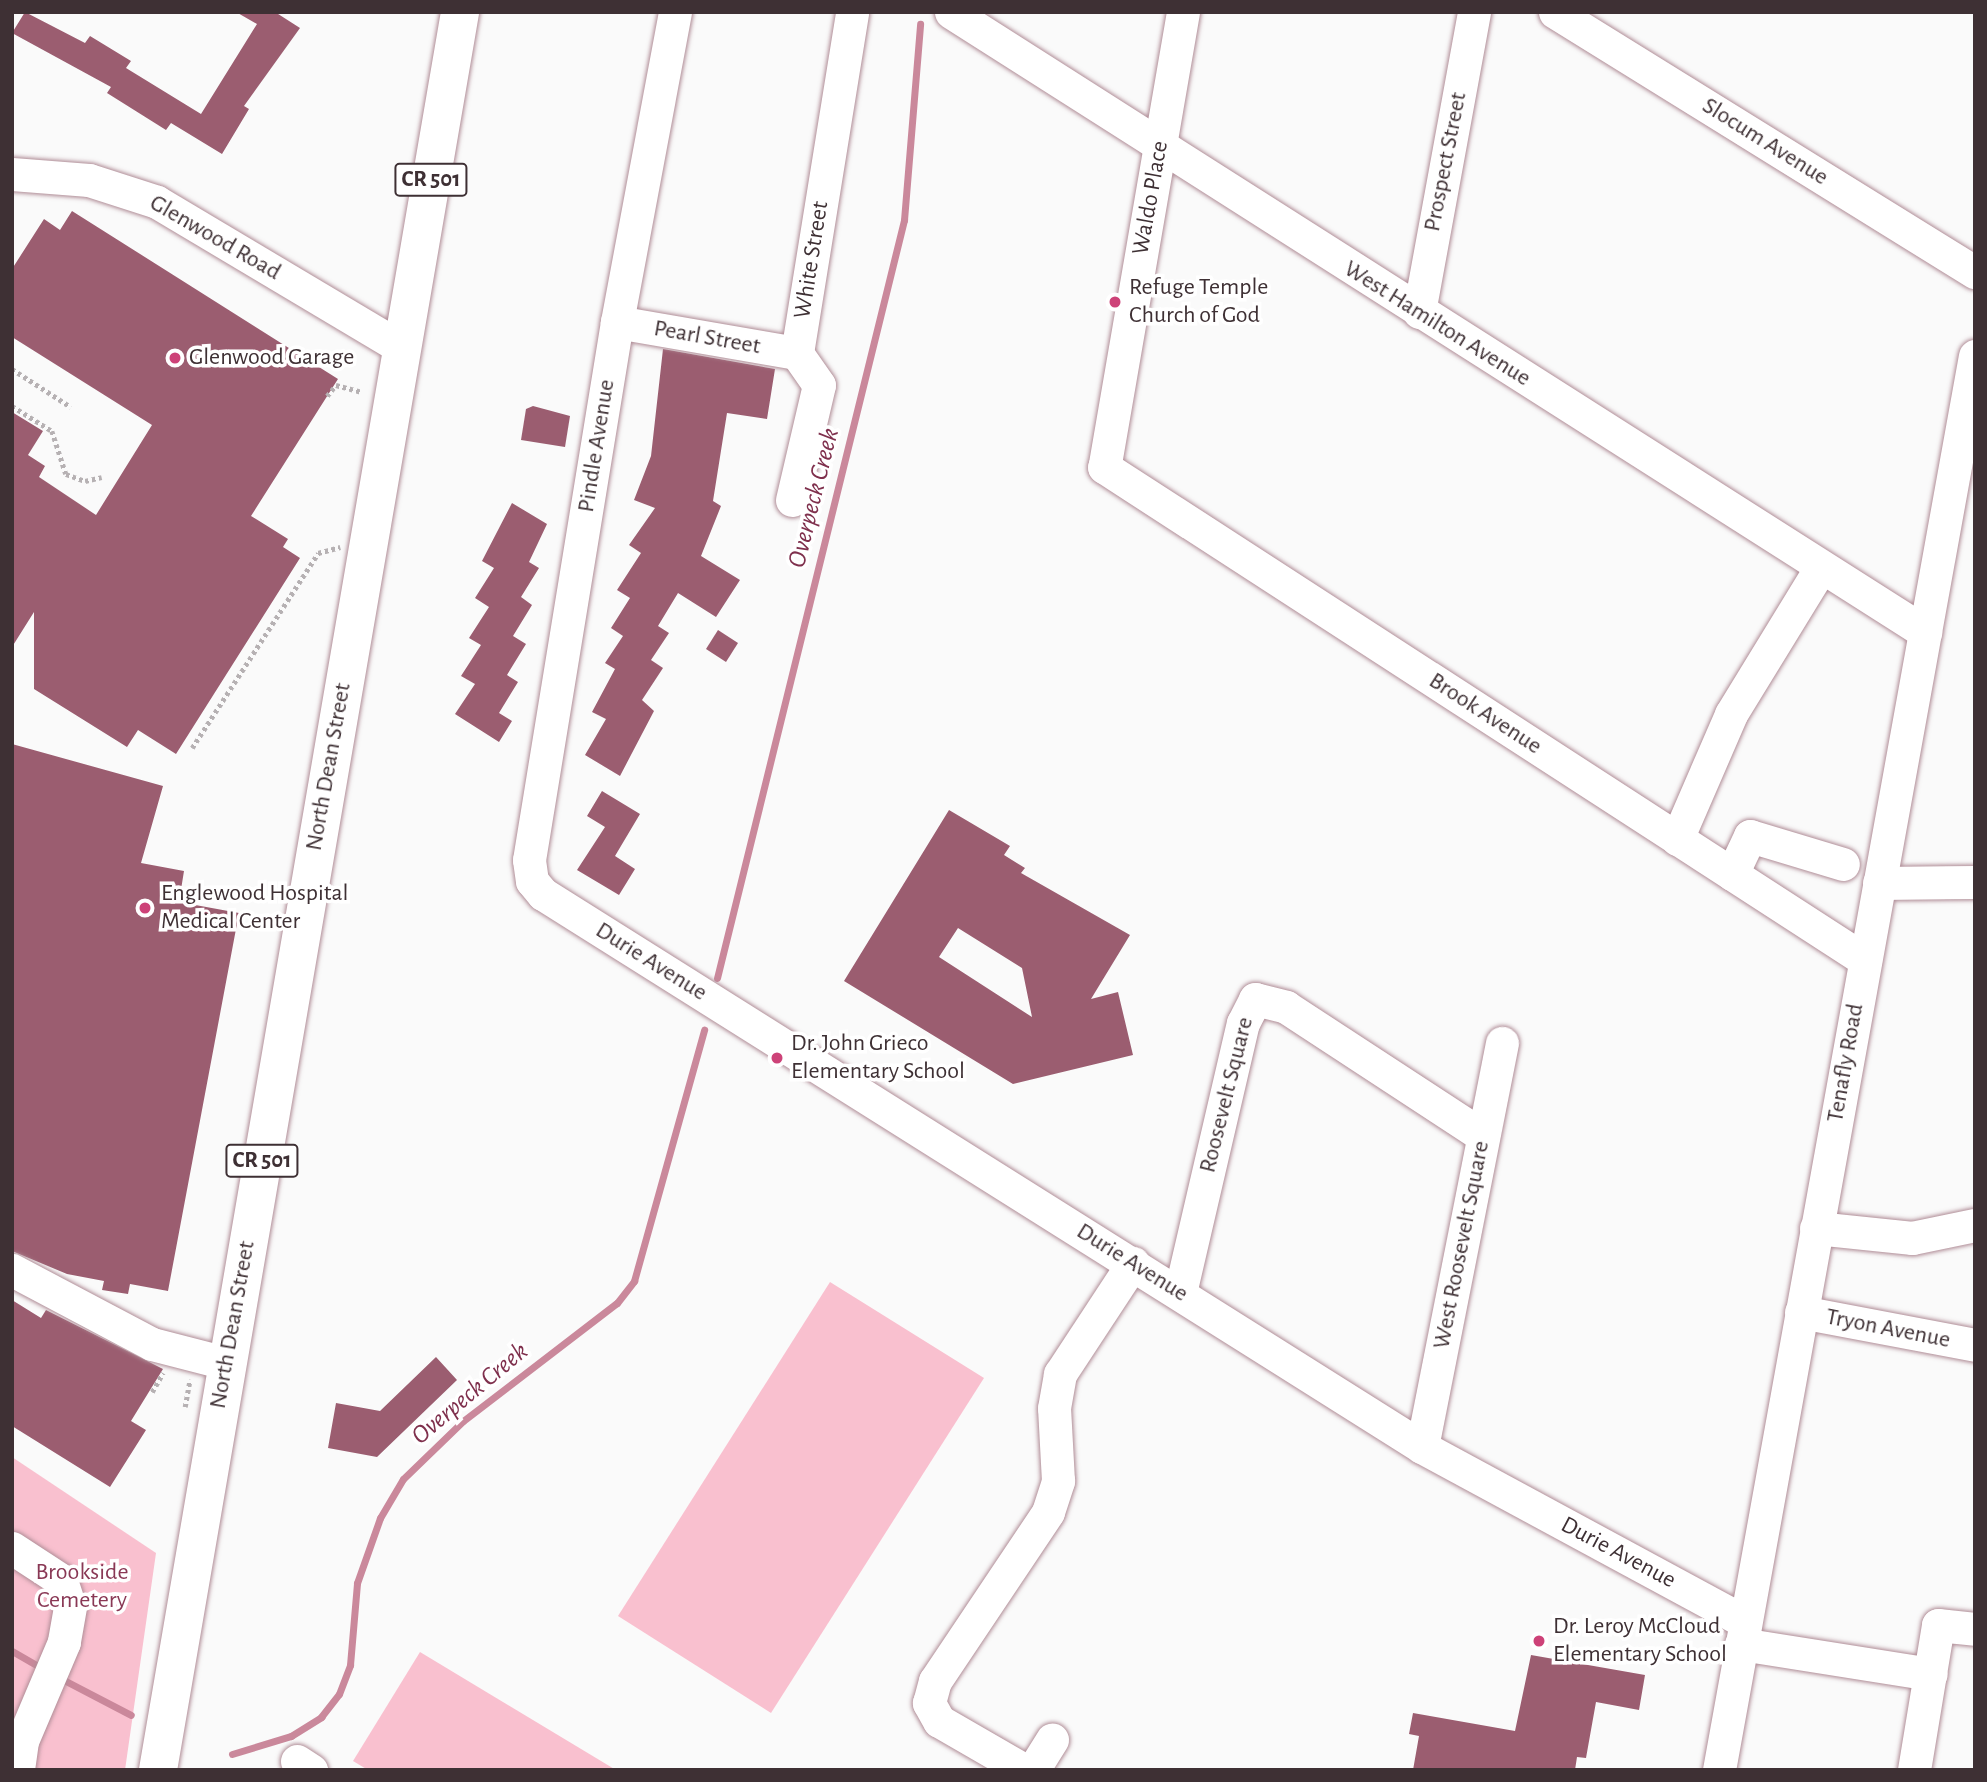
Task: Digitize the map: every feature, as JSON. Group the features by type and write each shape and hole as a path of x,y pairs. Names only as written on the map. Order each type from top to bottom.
{"main road":[{"name":"North Dean Street","path":"159,1770 209,1367 402,348 460,12"}],"street":[{"name":"Pindle Avenue","path":"533,881 530,860 617,322 675,12"},
{"name":"White Street","path":"792,500 818,385 797,353 852,12"},
{"name":"West Hamilton Avenue","path":"951,12 1160,148 1925,632"},
{"name":"Waldo Place","path":"1104,467 1183,12"},
{"name":"Prospect Street","path":"1419,312 1474,12"},
{"name":"Slocum Avenue","path":"1555,12 1975,272"},
{"name":"Glenwood Road","path":"12,174 89,180 158,202 402,348"},
{"name":"Pearl Street","path":"617,322 797,353"},
{"name":"Tenafly Road","path":"1719,1770 1975,356"},
{"name":"Brook Avenue","path":"1104,467 1865,960"},
{"path":"1677,839 1731,714 1821,567"},
{"path":"1732,874 1750,836 1843,864"},
{"name":"Durie Avenue","path":"533,881 543,894 1422,1447 1743,1633 1931,1674"},
{"path":"1879,883 1975,883"},
{"name":"Roosevelt Square","path":"1180,1293 1243,1023 1255,999 1286,1007 1483,1136"},
{"name":"West Roosevelt Square","path":"1422,1447 1502,1043"},
{"path":"1816,1228 1912,1238 1975,1225"},
{"path":"1024,1770 939,1721 929,1703 935,1681 1048,1512 1058,1481 1054,1408 1060,1374 1133,1263"},
{"path":"12,1270 152,1344 209,1367"},
{"name":"Tryon Avenue","path":"1801,1312 1975,1345"},
{"path":"12,1548 61,1580 68,1593 68,1628 38,1694 18,1770"},
{"path":"1914,1770 1938,1625 1975,1629"},
{"path":"1033,1770 1052,1739"}],"path":[{"path":"12,369 71,407"},
{"path":"327,396 335,385 362,391"},
{"path":"12,406 52,431 66,474 85,481 103,477"},
{"path":"192,748 318,553 344,548"},
{"path":"185,1407 188,1391 209,1367"},
{"path":"152,1391 165,1370"},
{"path":"176,1380 188,1391"}],"green space":[{"path":"830,1282 984,1378 771,1713 618,1616"},
{"name":"Brookside Cemetery","path":"12,1457 156,1553 125,1770 12,1770"},
{"path":"420,1652 616,1770 368,1770 353,1761"}],"building":[{"path":"25,12 85,43 90,36 131,61 126,68 201,114 257,24 236,12 275,12 300,28 244,106 249,109 222,154 171,123 166,130 107,93 111,87 12,33"},
{"path":"72,211 338,379 251,516 288,539 283,547 300,558 176,754 138,730 127,747 34,689 34,612 12,647 12,412 43,431 28,455 45,466 39,477 96,515 152,425 12,337 12,269 44,219 60,230"},
{"path":"663,349 775,369 767,419 727,413 713,501 721,506 701,556 740,580 716,617 678,593 658,626 669,633 651,660 663,668 642,700 654,711 620,776 585,755 606,719 592,712 615,669 605,663 623,636 611,628 630,598 617,590 641,553 629,545 655,508 634,500 651,456"},
{"path":"533,406 570,416 565,447 521,440 526,409"},
{"path":"512,503 547,524 529,562 539,568 521,597 532,605 513,636 526,644 507,675 518,682 499,713 512,721 499,742 455,714 475,684 461,676 481,645 469,638 489,607 475,598 494,568 482,561"},
{"path":"718,630 738,643 726,662 706,649"},
{"path":"12,744 163,786 141,863 184,871 179,902 239,913 168,1291 130,1284 128,1294 102,1290 104,1281 67,1274 12,1251"},
{"path":"602,791 640,814 615,856 635,869 619,895 577,870 605,827 587,816"},
{"path":"949,810 1010,846 1004,855 1025,868 1021,873 1130,935 1091,999 1118,992 1133,1055 1013,1084 844,981","holes":["958,928 1022,968 1032,1017 939,957"]},
{"path":"12,1300 41,1318 46,1310 163,1369 131,1421 146,1430 110,1487 12,1426"},
{"path":"436,1357 457,1380 377,1457 328,1448 336,1403 380,1411"},
{"path":"1531,1655 1645,1675 1639,1710 1596,1702 1586,1758 1577,1757 1575,1770 1413,1770 1419,1736 1409,1734 1413,1713 1515,1731"}],"waterway":[{"name":"Overpeck Creek","path":"717,978 904,220 920,24"},
{"name":"Overpeck Creek","path":"232,1754 291,1736 321,1717 339,1694 350,1665 357,1583 380,1518 403,1479 463,1421 617,1303 634,1281 704,1030"},
{"name":"Overpeck Creek","path":"12,1651 42,1668"},
{"name":"Overpeck Creek","path":"58,1677 131,1715"}],"place":[{"name":"Refuge Temple Church of God","path":"1115,302"},
{"name":"Glenwood Garage","path":"175,358"},
{"name":"Englewood Hospital Medical Center","path":"145,908"},
{"name":"Dr. John Grieco Elementary School","path":"777,1058"},
{"name":"Dr. Leroy McCloud Elementary School","path":"1539,1641"}]}
